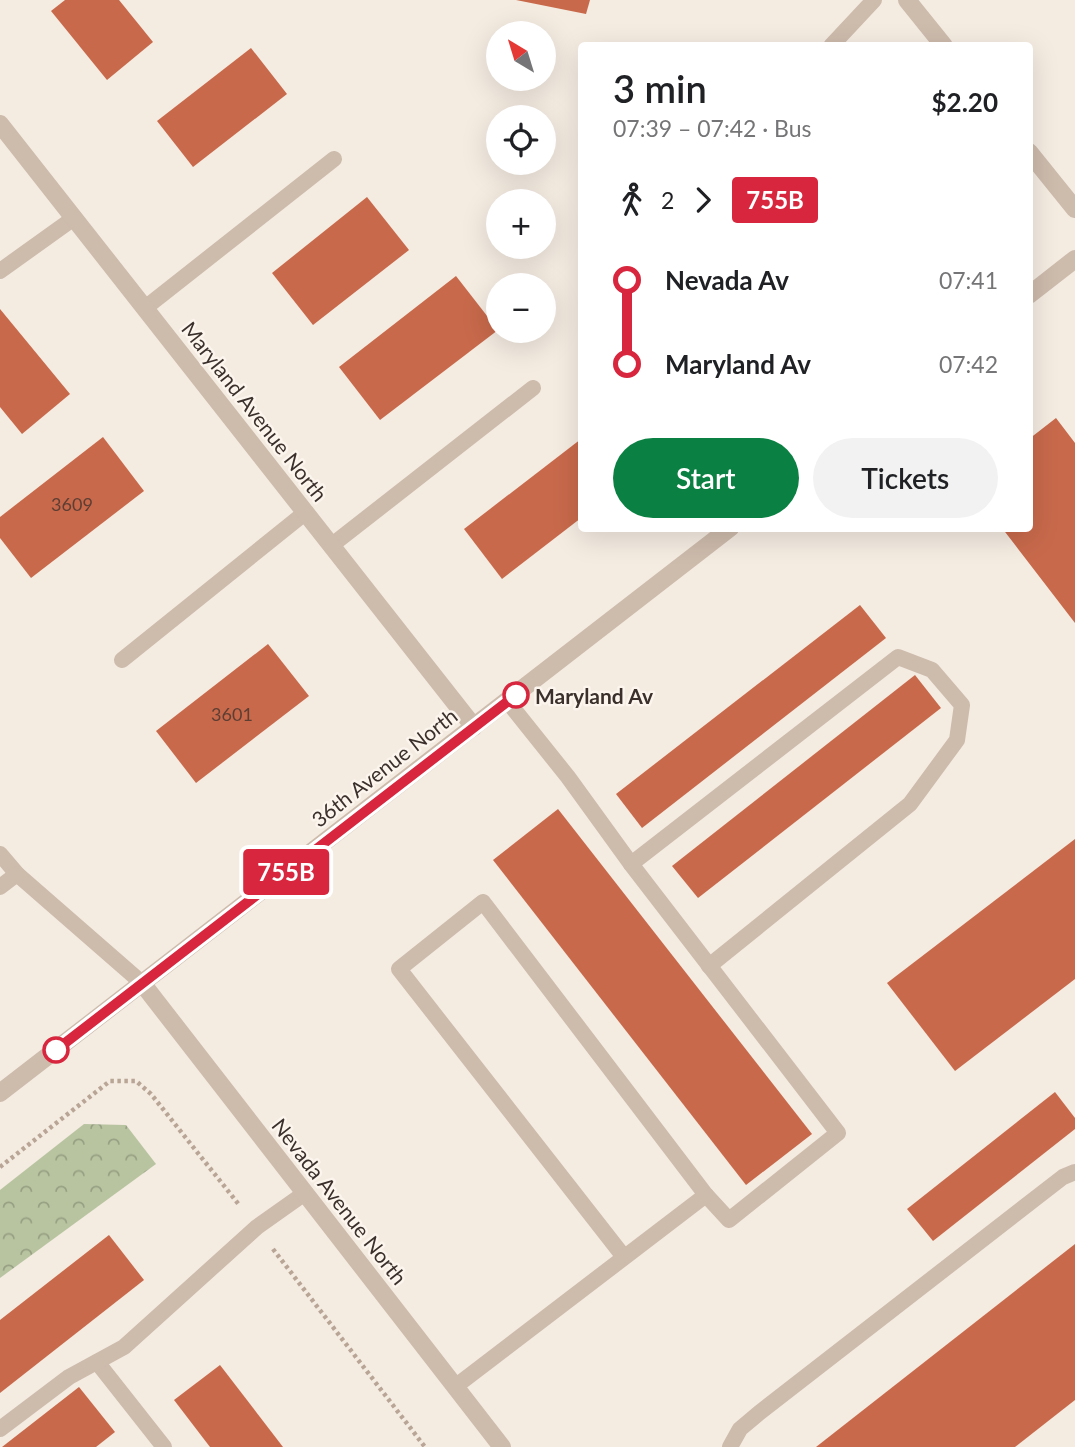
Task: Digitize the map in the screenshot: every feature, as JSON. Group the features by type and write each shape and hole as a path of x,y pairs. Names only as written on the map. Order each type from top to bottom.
{"street":[{"path":"907,0 941,42"},
{"name":"Maryland Avenue North","path":"0,124 474,727"},
{"path":"1033,157 1075,209"},
{"path":"1033,292 1075,259"},
{"name":"36th Avenue North","path":"0,1093 725,532"},
{"name":"Nevada Avenue North","path":"142,983 502,1447"}],"lane":[{"path":"835,42 874,0"},
{"path":"145,308 334,159"},
{"path":"0,271 74,218"},
{"path":"332,545 533,388"},
{"path":"122,660 306,512"},
{"path":"631,864 898,657 932,670 962,705 957,740 910,804 709,966"},
{"path":"508,702 838,1133 729,1220 706,1195 483,902 399,969 624,1257"},
{"path":"0,854 17,874 142,983"},
{"path":"0,887 17,874"},
{"path":"730,1447 740,1429 759,1413 1063,1177 1075,1172"},
{"path":"0,1429 69,1377 124,1348 257,1227 305,1193"},
{"path":"456,1386 706,1195"},
{"path":"97,1362 164,1447"}],"green space":[{"path":"84,1124 126,1125 156,1164 0,1278 0,1190"}],"building":[{"path":"65,0 119,0 153,42 107,80 51,11"},
{"path":"516,0 590,0 586,14"},
{"path":"251,48 287,94 193,167 157,121"},
{"path":"367,197 409,250 313,325 272,273"},
{"path":"456,276 486,315 486,339 380,420 339,367"},
{"path":"0,309 70,394 22,434 0,407"},
{"path":"1056,418 1075,443 1075,623 1005,532 1033,532 1033,436"},
{"path":"103,437 144,491 31,578 0,538 0,517"},
{"path":"578,441 578,520 502,579 464,529"},
{"path":"860,605 886,638 642,828 616,794"},
{"path":"268,644 309,696 196,783 156,731"},
{"path":"915,675 941,708 698,898 672,866"},
{"path":"558,809 812,1134 746,1185 493,860"},
{"path":"1075,839 1075,979 955,1071 887,983"},
{"path":"1055,1092 1075,1118 1075,1129 933,1241 907,1209"},
{"path":"109,1235 144,1280 0,1393 0,1320"},
{"path":"1075,1244 1075,1400 1015,1447 816,1447"},
{"path":"220,1365 283,1447 210,1447 174,1400"},
{"path":"79,1387 115,1432 96,1447 2,1447"}],"bus line":[{"name":"755B","path":"56,1050 516,695"}],"place":[{"name":"Maryland Av","path":"516,695"}]}
